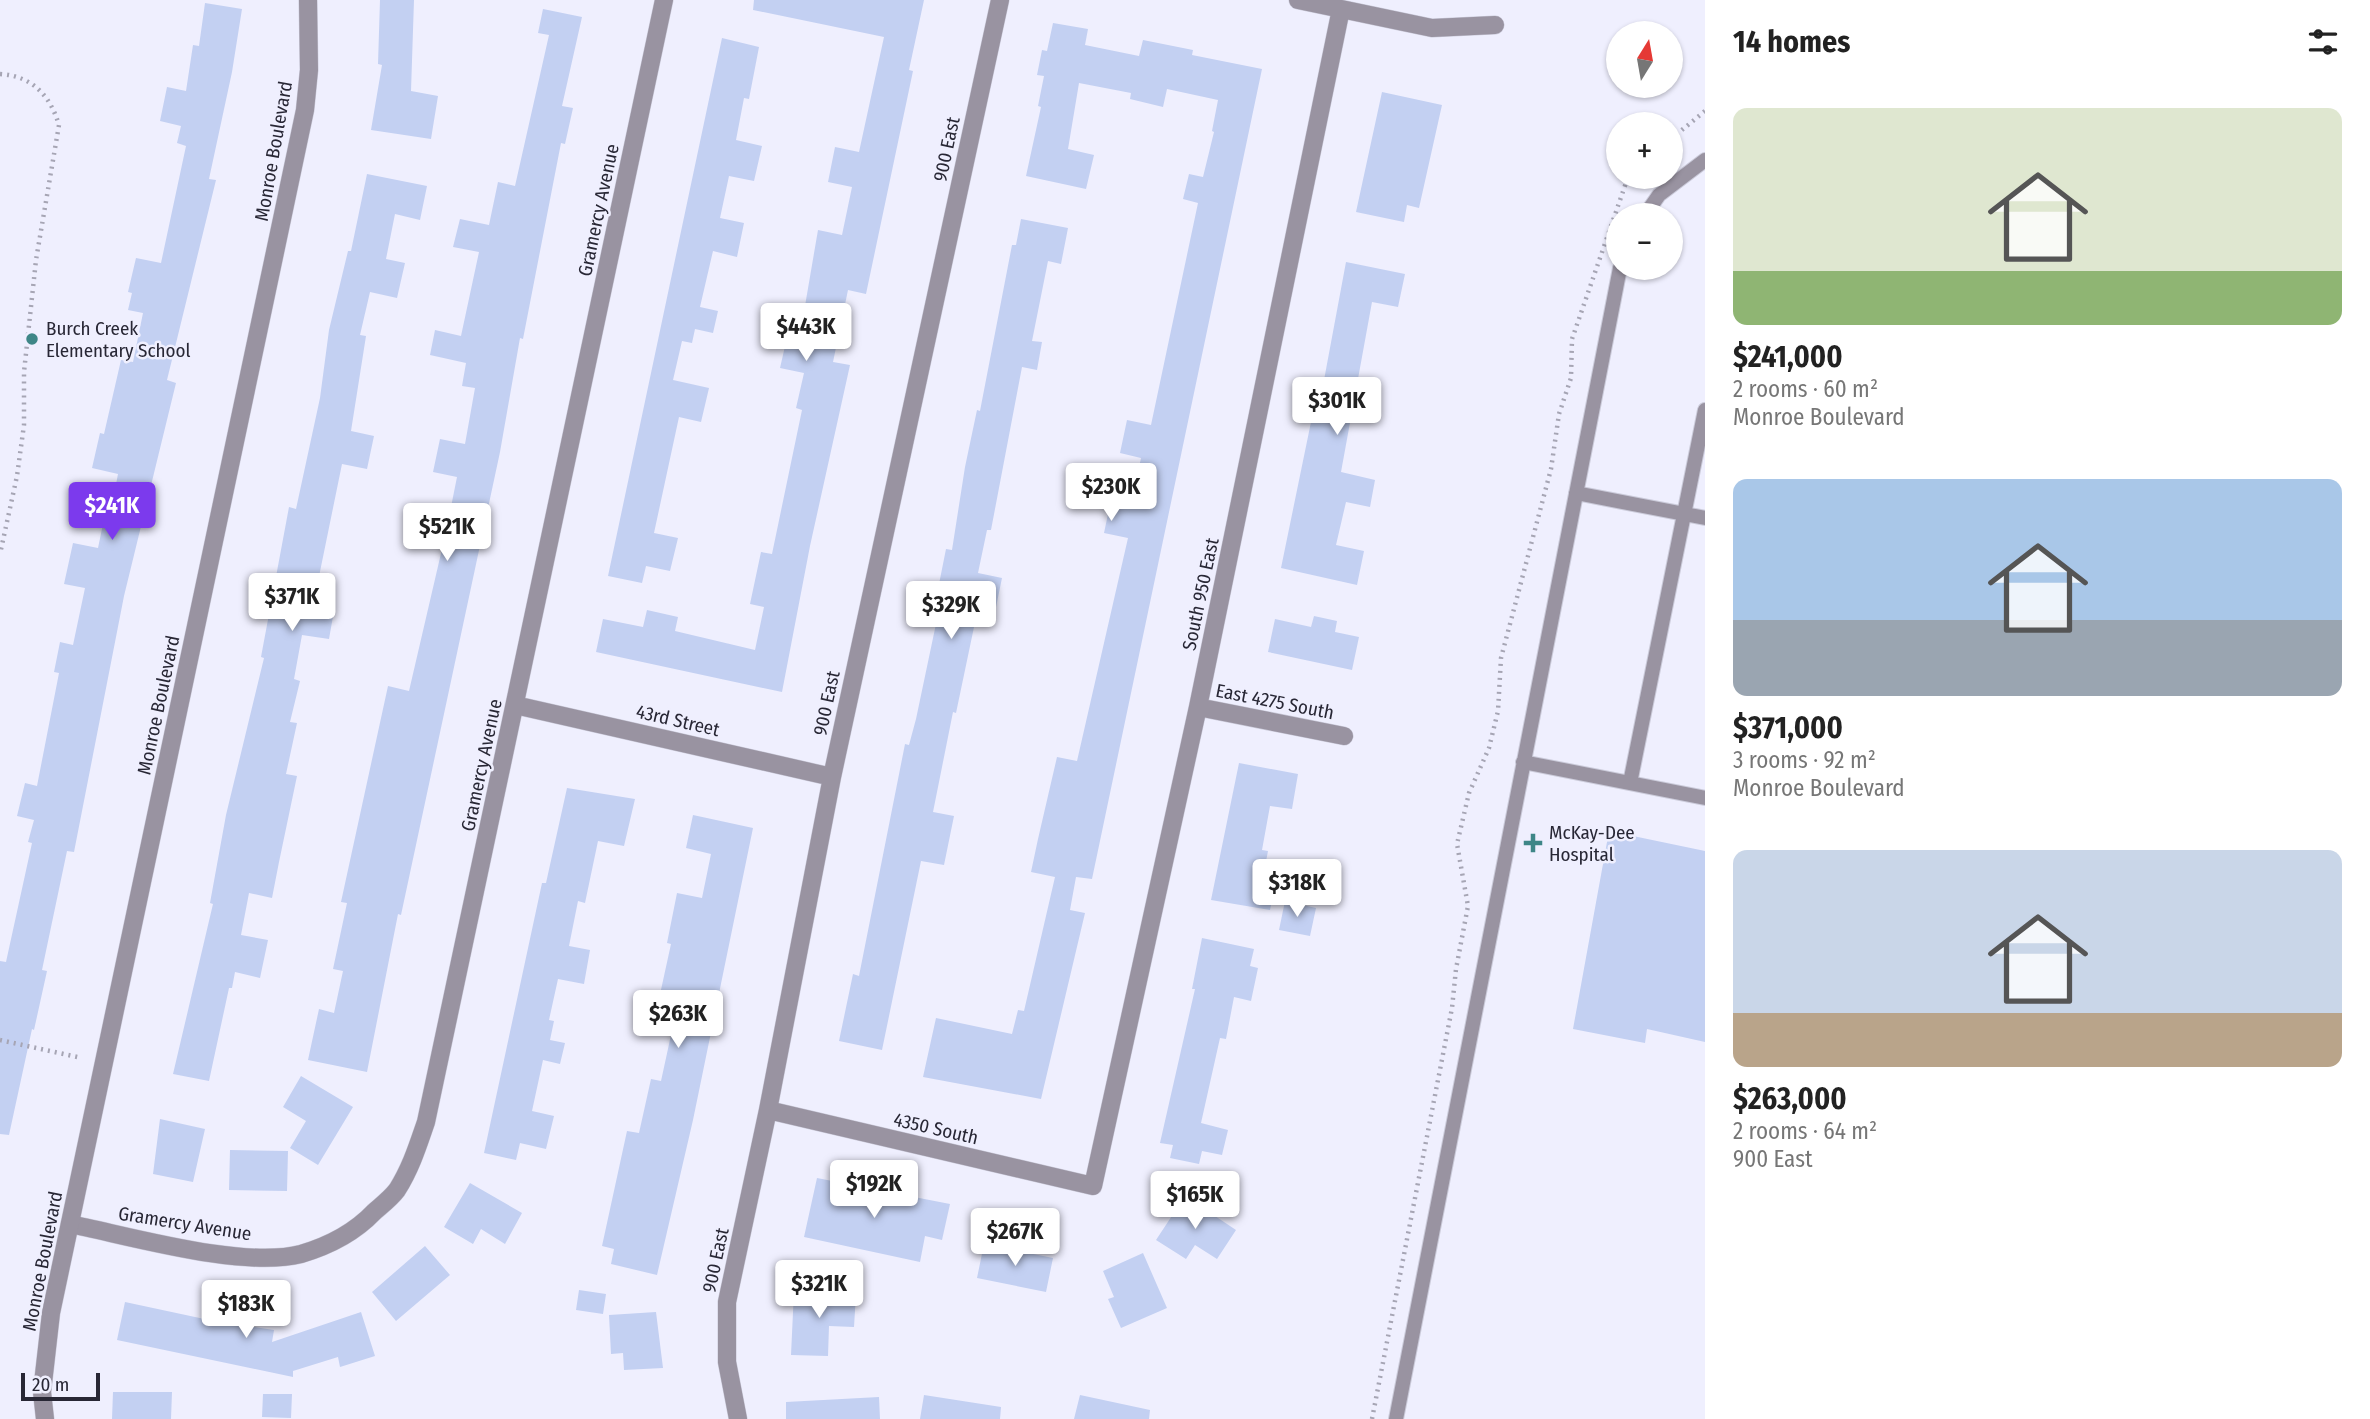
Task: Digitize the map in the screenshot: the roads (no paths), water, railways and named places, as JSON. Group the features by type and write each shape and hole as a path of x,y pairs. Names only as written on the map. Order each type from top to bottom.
{"street":[{"name":"Monroe Boulevard","path":"45,1419 42,1392 45,1355 70,1223 295,162 309,70 308,0"},
{"name":"Gramercy Avenue","path":"70,1223 210,1252 255,1256 299,1254 333,1242 355,1228 395,1192 412,1162 426,1122 664,0"},
{"name":"900 East","path":"738,1419 727,1362 727,1302 768,1110 832,776 1000,0"},
{"path":"1298,0 1432,29 1495,25"},
{"name":"South 950 East","path":"1093,1186 1198,707 1341,9"},
{"name":"43rd Street","path":"515,705 832,776"},
{"name":"East 4275 South","path":"1198,707 1344,736"},
{"name":"4350 South","path":"768,1110 1093,1186"}],"lane":[{"path":"1653,203 1659,195 1705,160"},
{"path":"1396,1419 1618,280"},
{"path":"1630,783 1705,410"},
{"path":"1576,493 1705,519"},
{"path":"1523,762 1705,798"}],"place":[{"name":"Burch Creek Elementary School","path":"32,339"},
{"name":"McKay-Dee Hospital","path":"1533,843"}]}
